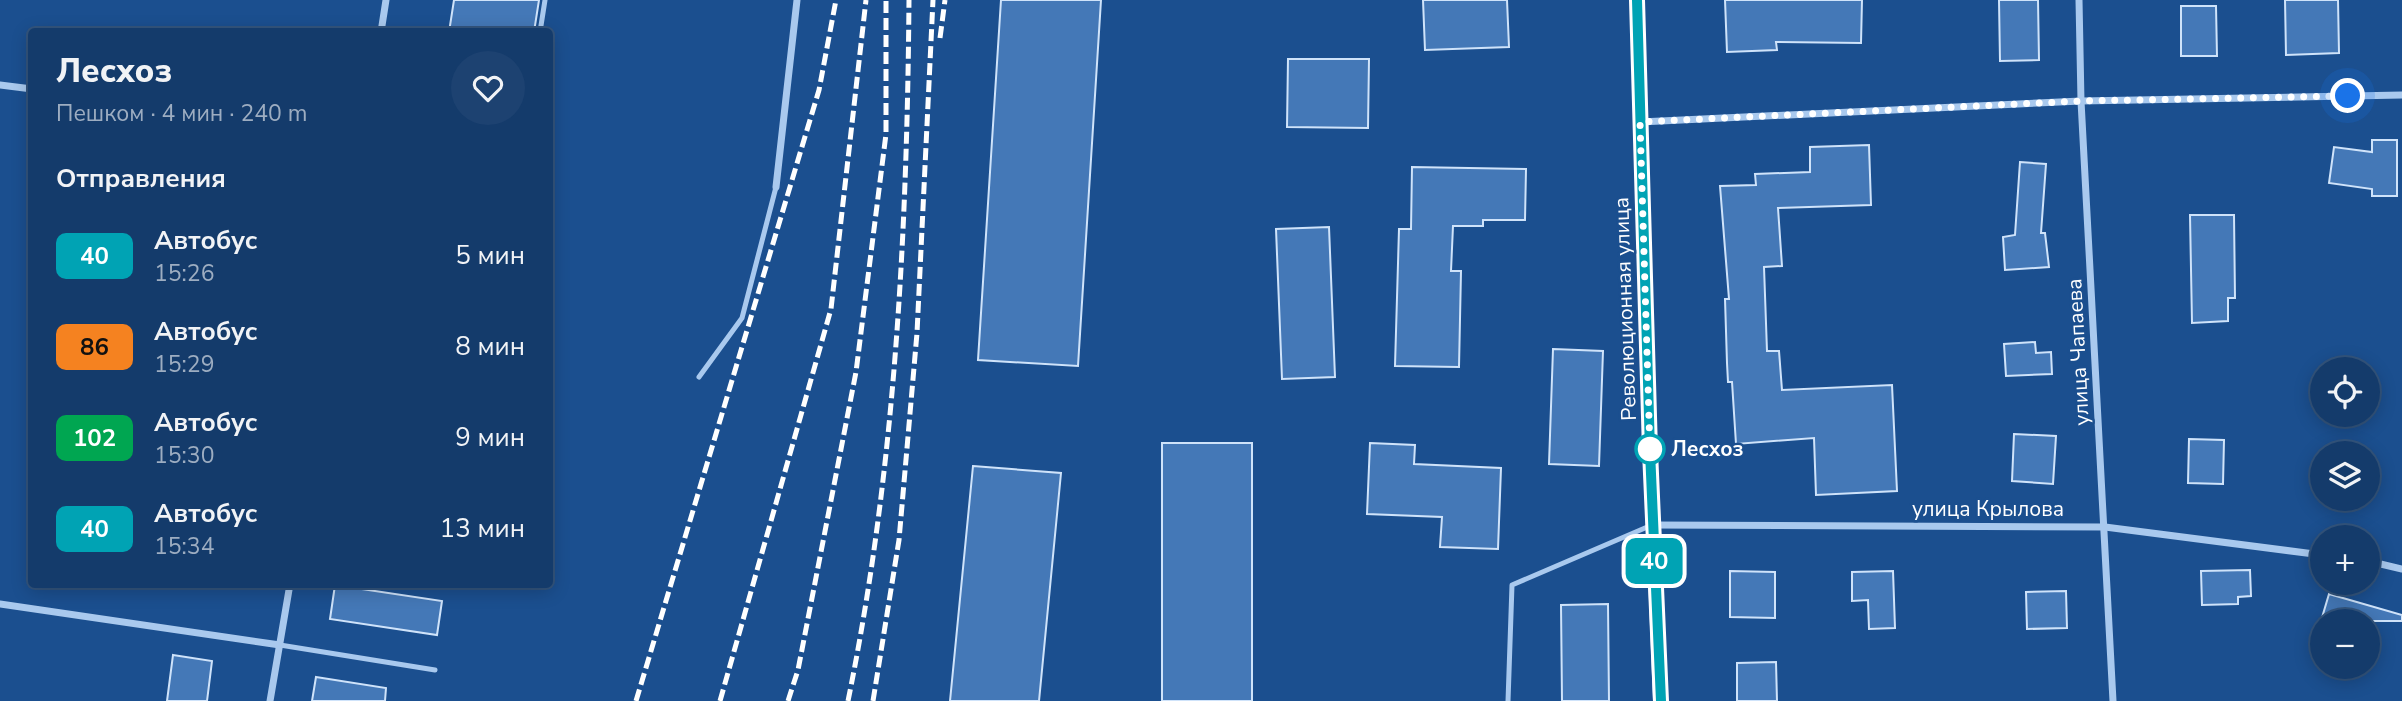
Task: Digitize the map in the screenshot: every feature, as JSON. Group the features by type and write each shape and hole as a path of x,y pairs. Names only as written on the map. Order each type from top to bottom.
{"main road":[{"name":"Революционная улица","path":"1637,0 1652,525 1661,701"}],"street":[{"path":"382,28 386,0"},
{"path":"776,187 797,0"},
{"name":"улица Чапаева","path":"2079,0 2081,101 2113,701"},
{"path":"0,85 28,88"},
{"path":"1640,122 2081,101 2402,95"},
{"name":"улица Крылова","path":"1652,525 2105,527 2310,553"},
{"path":"2380,564 2402,569"},
{"path":"270,701 289,588"},
{"path":"0,604 280,645"}],"lane":[{"path":"541,28 545,0"},
{"path":"699,377 743,318 776,187"},
{"path":"1508,701 1513,585 1652,525"},
{"path":"280,645 435,670"}],"building":[{"path":"454,0 539,0 535,28 450,28"},
{"path":"1001,0 1101,0 1078,366 978,360"},
{"path":"1423,0 1507,0 1509,47 1425,50"},
{"path":"1725,0 1862,0 1861,43 1776,42 1777,50 1727,52"},
{"path":"1999,0 2038,0 2039,60 2000,61"},
{"path":"2285,0 2338,0 2339,53 2286,55"},
{"path":"2181,6 2216,6 2217,56 2181,56"},
{"path":"1288,59 1369,59 1368,128 1287,127"},
{"path":"2372,140 2397,140 2397,196 2372,196 2372,189 2329,183 2334,147 2372,152"},
{"path":"1869,145 1871,205 1778,208 1782,266 1764,267 1767,351 1779,351 1782,390 1892,385 1897,491 1816,495 1814,438 1736,444 1732,382 1728,382 1725,299 1729,299 1720,186 1756,185 1755,174 1810,172 1810,147"},
{"path":"2020,162 2046,164 2041,233 2045,233 2049,267 2005,270 2003,237 2015,235"},
{"path":"1412,167 1526,169 1525,220 1483,220 1483,226 1453,226 1451,271 1461,271 1459,367 1395,366 1399,229 1411,229"},
{"path":"2190,215 2234,215 2235,298 2228,298 2228,321 2192,323"},
{"path":"1329,227 1335,377 1282,379 1276,229"},
{"path":"2035,342 2036,353 2051,352 2052,374 2006,376 2004,344"},
{"path":"1553,349 1603,351 1599,466 1549,464"},
{"path":"2014,434 2056,436 2053,484 2012,481"},
{"path":"2189,439 2224,440 2223,484 2188,483"},
{"path":"1162,443 1252,443 1252,701 1162,701"},
{"path":"1370,443 1415,445 1414,464 1501,468 1498,549 1440,547 1442,517 1367,514"},
{"path":"973,466 1061,473 1039,701 950,701"},
{"path":"2250,570 2251,596 2238,597 2238,604 2202,605 2201,571"},
{"path":"1730,571 1775,572 1775,618 1730,617"},
{"path":"1893,571 1895,628 1869,629 1868,600 1852,601 1852,572"},
{"path":"335,588 355,588 442,601 437,635 330,619"},
{"path":"2066,591 2067,628 2027,629 2026,592"},
{"path":"2329,595 2332,595 2402,615 2402,621 2380,621 2380,609 2325,609"},
{"path":"1608,604 1609,701 1562,701 1561,605"},
{"path":"173,655 212,661 207,701 167,701"},
{"path":"1776,662 1777,701 1737,701 1737,663"},
{"path":"316,677 386,688 385,701 312,701"}],"railway":[{"path":"636,701 819,90 836,0"},
{"path":"720,701 831,309 866,0"},
{"path":"788,701 798,670 856,372 886,134 886,0"},
{"path":"848,701 877,527 895,352 905,176 909,0"},
{"path":"873,701 899,540 917,333 933,0"},
{"path":"940,38 945,0"}],"bus line":[{"name":"40","path":"1637,0 1652,525 1661,701"}],"place":[{"name":"Лесхоз","path":"1650,449"}],"route":[{"path":"1650,449 1640,122 2081,101 2348,96"}]}
